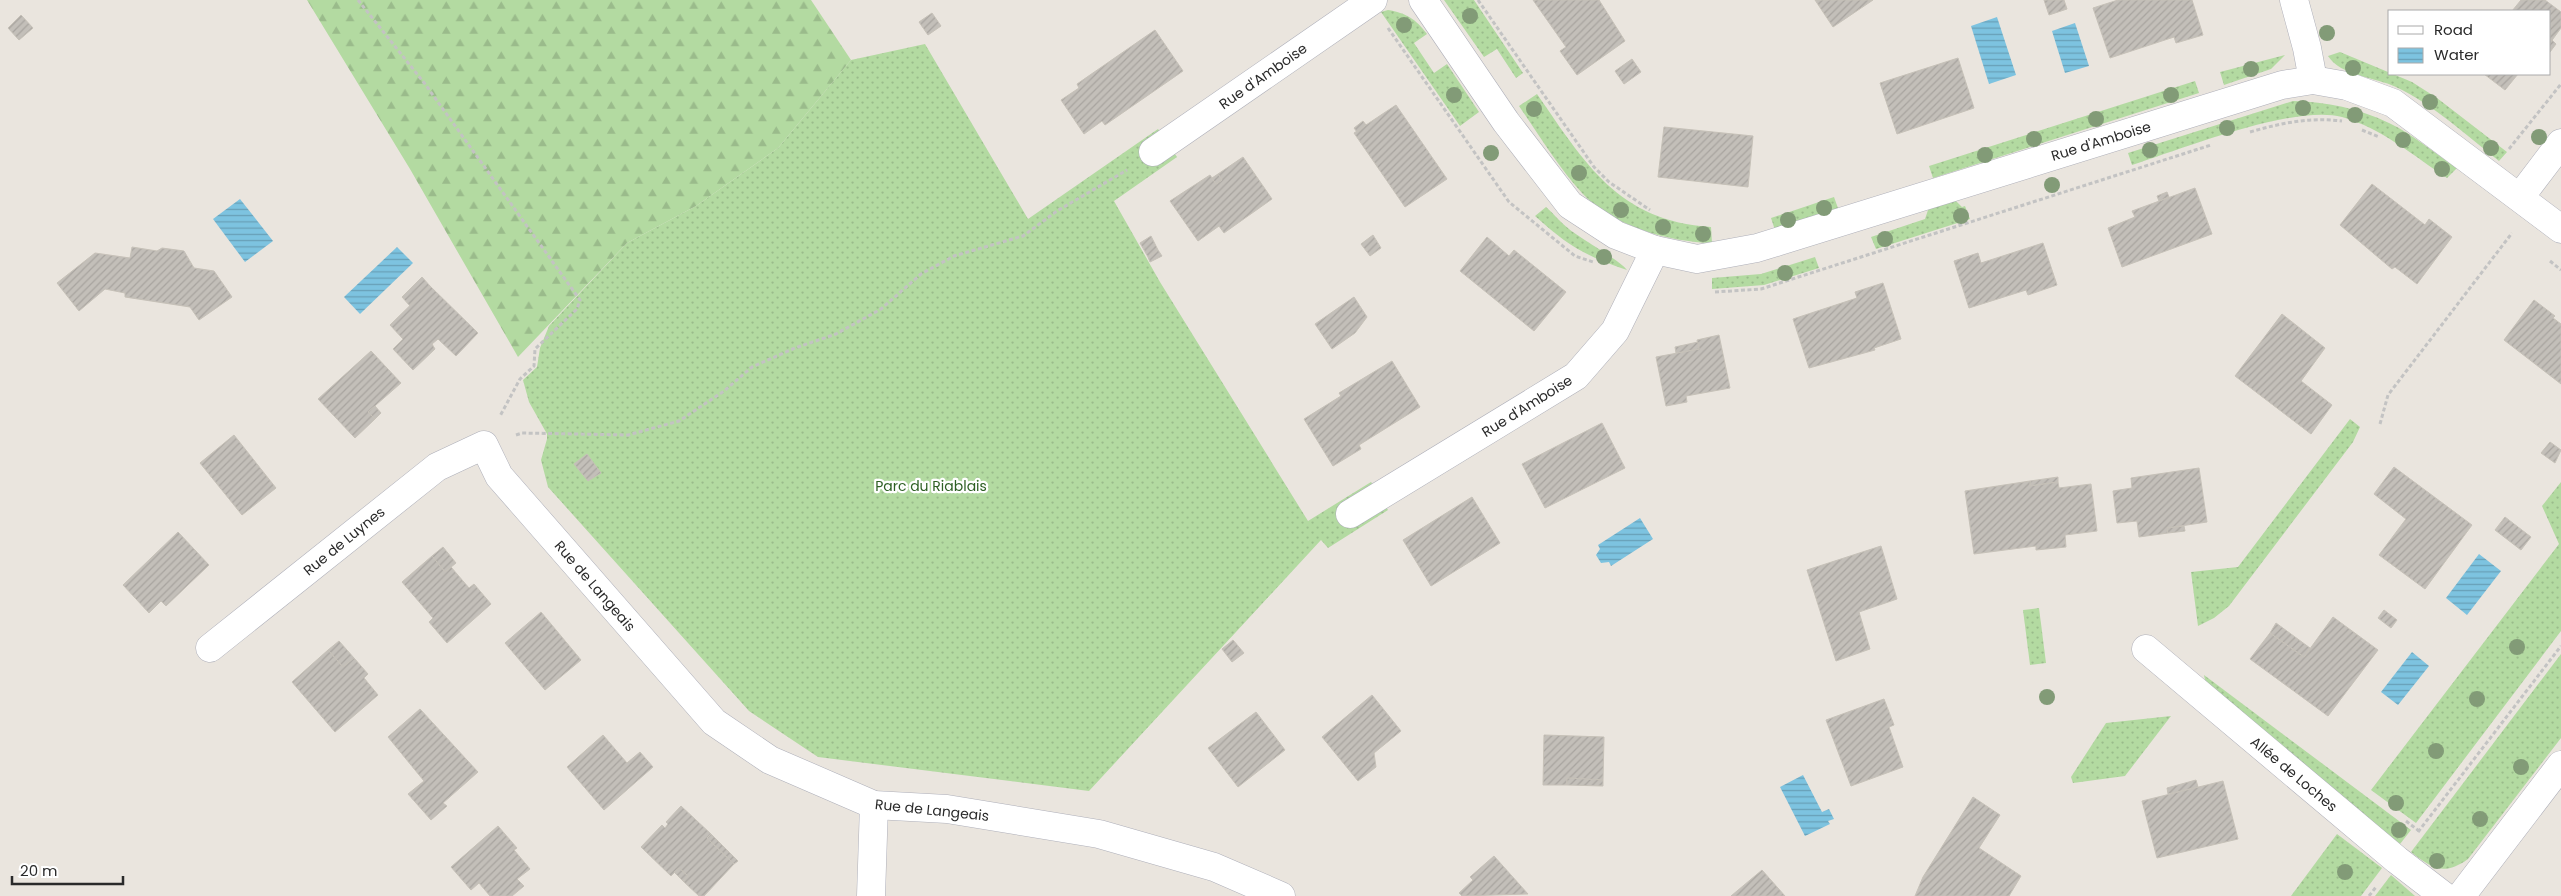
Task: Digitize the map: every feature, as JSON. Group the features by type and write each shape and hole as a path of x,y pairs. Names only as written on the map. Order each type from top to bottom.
{"street":[{"name":"Rue d'Amboise","path":"1154,152 1373,0"},
{"name":"Rue d'Amboise","path":"1423,0 1506,122 1570,205 1616,235 1655,250 1697,259 1757,248 2282,84 2313,80 2347,86 2393,103 2561,229"},
{"path":"2294,0 2307,48 2313,80"},
{"path":"2520,197 2561,143"},
{"name":"Rue d'Amboise","path":"1350,514 1576,376 1615,332 1655,250"},
{"name":"Rue de Luynes","path":"210,648 438,467 484,445"},
{"name":"Rue de Langeais","path":"484,445 499,476 714,722 770,760 874,805 947,809 1099,834 1214,867 1281,896"},
{"name":"Allée de Loches","path":"2146,649 2396,860 2444,896"},
{"path":"2461,896 2561,765"},
{"path":"871,896 874,805"}],"path":[{"path":"358,0 426,84 580,300 577,309 535,349 534,366 520,379 484,445"},
{"path":"1478,0 1594,167 1628,197 1654,212"},
{"path":"2509,149 2561,84"},
{"path":"484,445 522,433 628,436 679,421 724,391 752,367 795,348 836,334 880,309 922,274 954,256 1023,236 1057,211 1113,180 1154,152"},
{"path":"2380,424 2388,395 2512,232"},
{"path":"2369,896 2561,646"}],"green space":[{"path":"307,0 811,0 851,60 778,148 696,206 627,243 518,357 410,169"},
{"path":"1444,0 1474,0 1523,73 1516,78 1497,49 1484,57"},
{"path":"1388,10 1410,18 1423,29 1427,34 1414,43 1434,73 1447,64 1479,112 1460,126 1381,12"},
{"name":"Parc du Riablais","path":"925,44 1028,219 1158,129 1177,157 1114,201 1160,282 1308,521 1371,482 1388,510 1328,548 1321,540 1089,791 818,757 749,711 548,487 541,460 547,434 529,402 523,380 537,367 540,348 549,326 627,243 696,206 778,148 851,60"},
{"path":"2340,52 2388,72 2388,75 2395,75 2412,82 2437,98 2507,152 2499,161 2449,121 2410,94 2396,87 2341,68 2328,56"},
{"path":"2285,55 2271,69 2224,85 2220,72"},
{"path":"2195,81 2199,93 1933,178 1929,166"},
{"path":"1537,94 1571,143 1607,184 1628,200 1651,213 1679,222 1711,227 1712,243 1678,239 1642,230 1609,215 1594,205 1565,173 1519,106"},
{"path":"2293,101 2318,103 2366,113 2407,133 2457,168 2447,178 2397,143 2370,128 2342,117 2321,115 2268,122 2208,139 2132,165 2128,153"},
{"path":"1951,196 1962,207 1965,206 1970,219 1876,249 1871,237 1925,219 1931,201"},
{"path":"1834,197 1839,211 1776,233 1771,218"},
{"path":"1546,207 1569,229 1617,261 1627,270 1599,260 1577,249 1557,235 1535,216"},
{"path":"1815,257 1819,268 1764,285 1712,289 1712,278 1761,274"},
{"path":"2350,419 2360,427 2353,442 2229,606 2214,618 2198,626 2191,572 2238,567"},
{"path":"2561,482 2561,631 2416,823 2371,790 2559,544 2542,506"},
{"path":"2039,608 2046,663 2030,665 2023,610"},
{"path":"2561,654 2561,738 2468,859 2445,869 2426,863 2411,852"},
{"path":"2204,675 2411,830 2400,844 2222,708 2206,685"},
{"path":"2171,716 2125,776 2073,783 2071,777 2106,723"},
{"path":"2337,834 2382,868 2361,896 2291,896"},
{"path":"2391,875 2415,896 2375,896"}],"water":[{"path":"1997,17 2016,75 1989,84 1971,26"},
{"path":"2075,23 2089,66 2065,73 2052,31"},
{"path":"240,199 273,241 245,262 213,219"},
{"path":"397,247 413,263 360,314 344,297"},
{"path":"1640,518 1653,539 1611,566 1609,562 1601,563 1596,555 1600,549 1598,545"},
{"path":"2479,554 2501,571 2467,615 2446,598"},
{"path":"2412,652 2429,666 2398,705 2381,692"},
{"path":"1803,775 1822,812 1829,809 1834,819 1828,821 1830,824 1805,836 1780,787"}],"building":[{"path":"1533,0 1599,0 1625,41 1577,75 1560,51 1566,47"},
{"path":"1815,0 1873,0 1833,27"},
{"path":"2044,0 2064,0 2067,9 2049,15"},
{"path":"2118,0 2192,0 2203,35 2176,43 2174,37 2110,58 2093,8"},
{"path":"2521,0 2545,0 2561,12 2561,28 2551,42 2551,10 2513,10"},
{"path":"932,13 941,26 928,35 919,22"},
{"path":"21,15 33,28 19,40 8,28"},
{"path":"1155,30 1183,71 1105,125 1102,121 1084,134 1061,100 1079,88 1077,84"},
{"path":"2552,40 2556,44 2551,51"},
{"path":"1958,58 1974,108 1897,134 1880,83"},
{"path":"1632,59 1641,72 1624,84 1615,71"},
{"path":"2485,75 2517,75 2505,90"},
{"path":"1396,105 1447,179 1405,207 1354,133"},
{"path":"1363,121 1366,125 1357,132 1354,128"},
{"path":"1664,127 1753,136 1748,187 1658,177"},
{"path":"1243,157 1272,199 1224,233 1219,226 1198,241 1170,201 1210,175 1216,184 1222,180 1218,174"},
{"path":"1218,174 1222,180 1216,184 1212,178"},
{"path":"2372,184 2425,225 2429,219 2452,237 2417,284 2395,267 2392,269 2340,225"},
{"path":"2195,188 2212,234 2122,267 2108,228 2135,217 2132,211"},
{"path":"2167,192 2169,197 2159,201 2157,196"},
{"path":"1373,235 1381,248 1370,256 1361,244"},
{"path":"1151,236 1158,250 1148,257 1140,243"},
{"path":"1487,237 1509,256 1514,250 1566,292 1534,331 1460,271"},
{"path":"2043,243 2057,285 2028,295 2026,290 1969,308 1954,261 1978,253 1981,263"},
{"path":"132,247 157,251 162,248 184,251 194,268 214,271 232,297 199,320 190,307 125,297 125,293 105,289 79,311 57,283 95,253 130,258"},
{"path":"1158,250 1162,256 1150,262 1148,257"},
{"path":"422,277 430,286 410,306 402,297"},
{"path":"1883,283 1901,339 1874,348 1875,350 1809,368 1793,319 1857,298 1855,292"},
{"path":"430,286 478,333 456,356 438,339 432,344 435,349 413,370 393,349 403,339 390,325"},
{"path":"1354,297 1367,317 1355,333 1332,349 1315,324"},
{"path":"2534,300 2555,316 2553,318 2561,324 2561,384 2504,340"},
{"path":"2282,314 2325,348 2301,381 2332,405 2311,434 2235,376"},
{"path":"1719,335 1730,388 1686,396 1687,402 1666,406 1656,357 1699,349 1697,340"},
{"path":"1698,342 1699,349 1676,353 1675,347"},
{"path":"371,351 401,383 368,412 375,419 355,438 318,399"},
{"path":"1392,361 1420,407 1359,445 1361,449 1333,466 1304,419 1341,396 1339,393"},
{"path":"375,406 381,413 375,419 368,412"},
{"path":"1602,423 1625,468 1545,508 1522,464"},
{"path":"234,435 276,488 242,515 200,463"},
{"path":"2550,442 2561,450 2555,463 2541,453"},
{"path":"587,454 601,473 588,481 574,464"},
{"path":"2394,467 2472,525 2425,589 2379,555 2406,519 2374,494"},
{"path":"2199,468 2207,522 2167,528 2168,533 2139,537 2137,521 2117,523 2113,491 2132,488 2131,478"},
{"path":"2058,477 2058,482 2030,486 2030,481"},
{"path":"2030,481 2030,486 2058,482 2059,488 2091,484 2097,531 2065,535 2066,547 2036,550 2036,546 1974,554 1965,491"},
{"path":"1472,497 1500,543 1431,586 1403,540"},
{"path":"2505,517 2531,537 2521,550 2495,530"},
{"path":"2184,526 2185,531 2168,533 2167,528"},
{"path":"178,532 209,565 166,606 161,601 149,613 123,585"},
{"path":"1881,546 1897,599 1859,612 1870,649 1836,661 1807,570"},
{"path":"443,547 456,563 445,572 432,556"},
{"path":"432,556 445,572 451,567 469,588 474,584 491,604 447,643 429,622 433,618 402,582"},
{"path":"2384,610 2397,620 2391,628 2378,618"},
{"path":"541,612 581,660 545,690 505,643"},
{"path":"2333,617 2378,650 2328,716 2250,659 2270,633 2304,657"},
{"path":"2276,623 2310,648 2304,657 2270,633"},
{"path":"1233,640 1244,653 1232,662 1222,649"},
{"path":"339,641 354,658 343,667 328,650"},
{"path":"328,650 343,667 354,658 368,674 364,678 378,695 335,732 292,682"},
{"path":"1372,695 1401,731 1374,753 1376,767 1358,781 1322,737"},
{"path":"1884,699 1894,725 1889,727 1903,767 1851,786 1826,720"},
{"path":"420,709 478,772 443,803 447,806 431,820 408,794 424,781 388,737"},
{"path":"1256,712 1285,750 1238,787 1208,748"},
{"path":"603,735 627,763 640,752 653,767 604,810 567,767"},
{"path":"1544,735 1604,737 1603,780 1567,778 1567,785 1543,785"},
{"path":"1567,778 1603,780 1603,786 1567,785"},
{"path":"2196,780 2198,787 2168,794 2167,788"},
{"path":"2223,781 2238,839 2157,858 2142,801"},
{"path":"1973,797 2000,815 1979,848 2021,876 2009,896 1915,896 1923,877"},
{"path":"681,806 711,834 707,838 734,864 704,896 699,896 683,881 688,876 679,868 671,876 641,847 662,825 665,828 668,824 666,822"},
{"path":"498,826 517,848 514,850 530,869 517,879 524,886 512,896 490,896 479,883 471,890 451,867"},
{"path":"711,834 738,861 734,864 707,838"},
{"path":"1494,856 1528,894 1462,896 1459,893 1473,880 1470,877"},
{"path":"679,868 688,876 683,881 674,872"},
{"path":"1762,870 1785,896 1731,896"}]}
